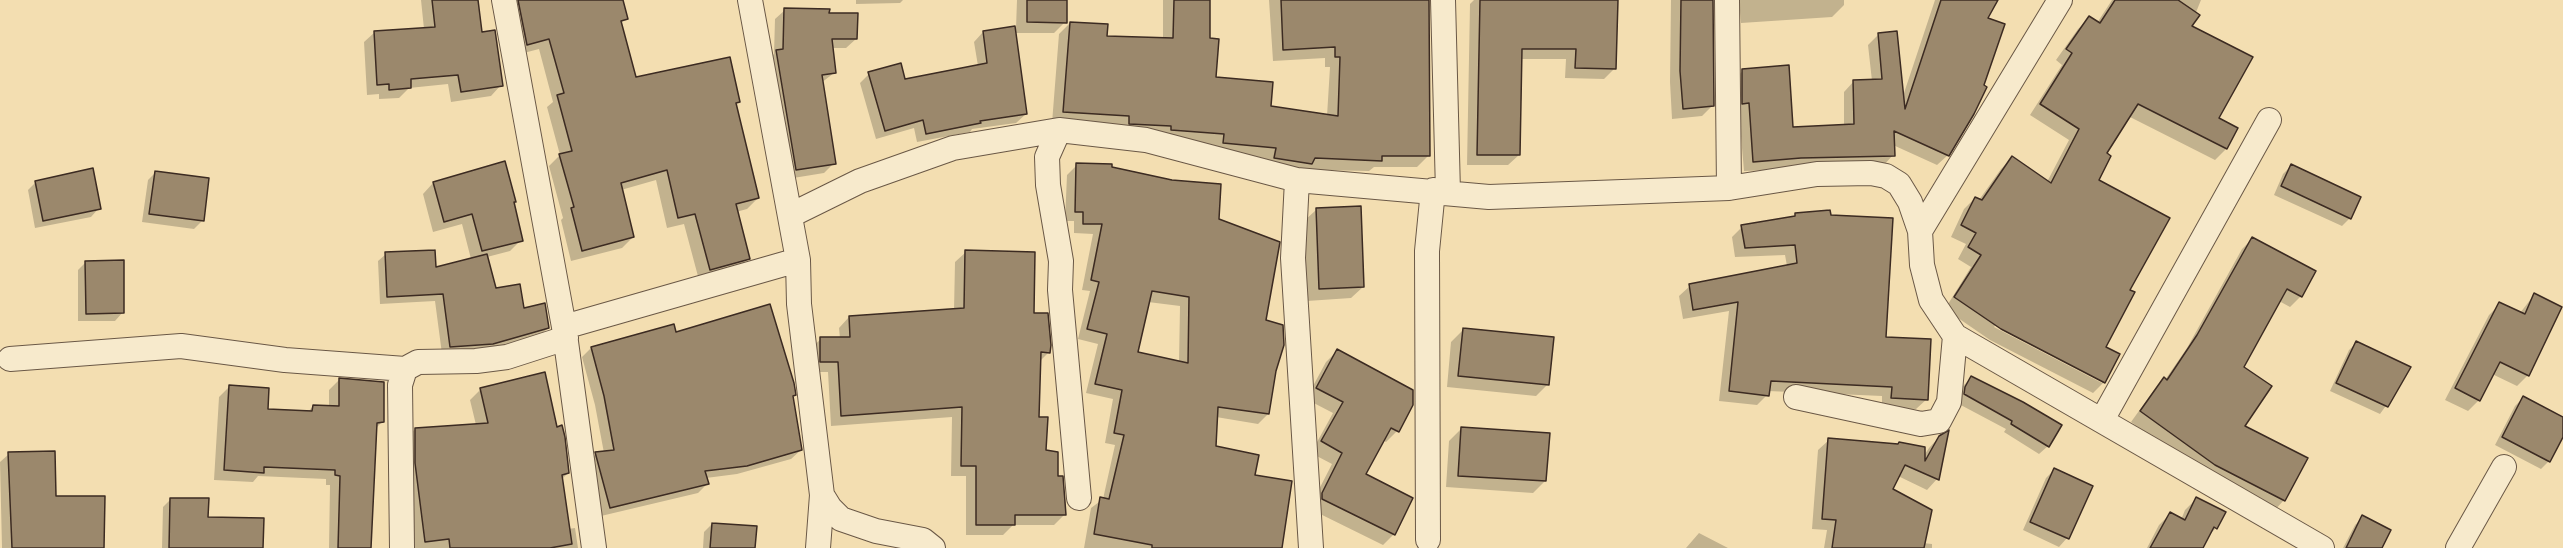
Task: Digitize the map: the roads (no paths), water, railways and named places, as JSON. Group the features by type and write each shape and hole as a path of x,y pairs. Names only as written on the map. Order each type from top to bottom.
{"street":[{"path":"504,0 565,333 594,548"},
{"path":"750,0 792,215 798,260 799,304 822,495 818,548"},
{"path":"1428,540 1427,251 1440,191 1443,0"},
{"path":"1727,0 1729,188"},
{"path":"1920,231 2060,0"},
{"path":"2102,420 2269,120"},
{"path":"792,215 860,181 953,148 1059,130 1146,140 1297,180 1489,197 1729,188 1817,174 1871,173 1886,176 1899,184 1910,202 1920,231 1922,265 1931,300 1955,336 2322,548"},
{"path":"1059,130 1047,158 1048,185 1060,261 1060,290 1078,498"},
{"path":"1297,180 1293,258 1311,548"},
{"path":"10,358 181,346 285,360 405,369 418,362 476,361 507,357 565,333 798,260"},
{"path":"1796,397 1921,424 1939,421 1949,402 1955,336"},
{"path":"402,548 400,385 405,369"},
{"path":"2458,548 2504,467"},
{"path":"822,495 841,519 876,531 922,540 933,548"}]}
